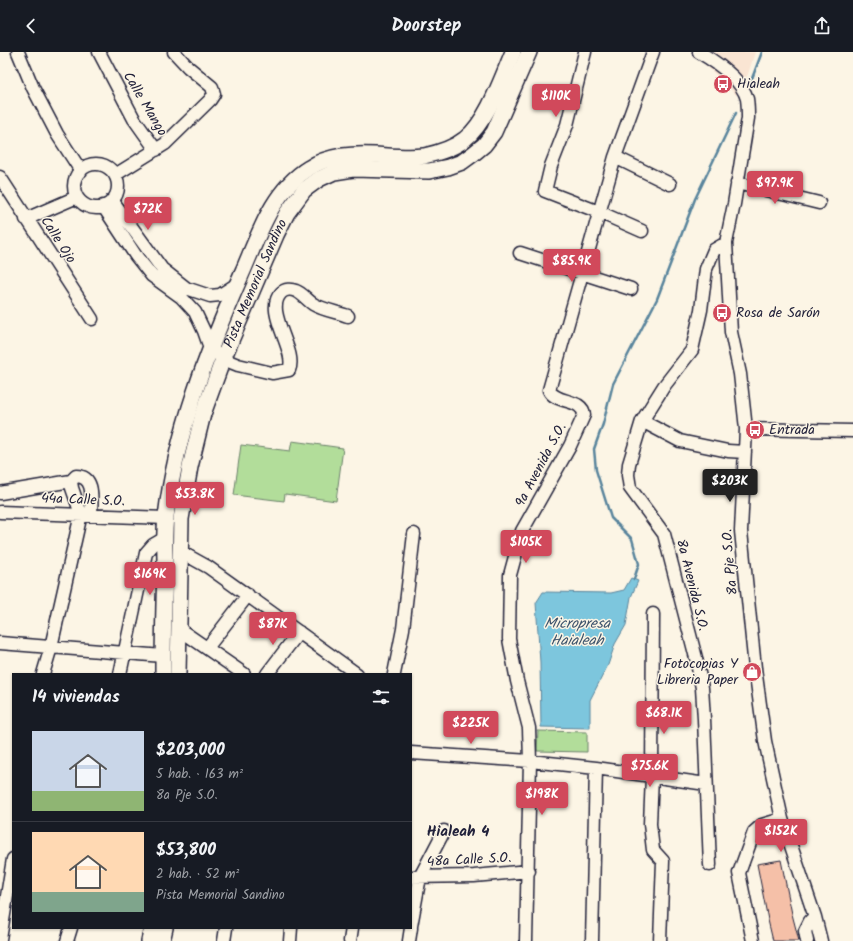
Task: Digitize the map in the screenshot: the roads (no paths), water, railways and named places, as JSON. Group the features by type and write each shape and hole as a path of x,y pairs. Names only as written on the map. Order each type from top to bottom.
{"main road":[{"name":"Pista Memorial Sandino","path":"163,673 166,518 175,464 188,411 210,348 265,221 278,198 294,178 311,166 328,159 356,154 424,156 451,148 465,139 477,127 500,83 513,52"},
{"name":"Pista Memorial Sandino","path":"178,673 181,519 190,467 203,414 223,359 276,235 287,213 304,190 319,179 334,172 359,169 429,171 462,162 484,145 494,132 529,52"},
{"path":"149,941 152,929"},
{"path":"162,941 166,929"}],"street":[{"path":"18,52 33,88 57,134 82,171"},
{"name":"Calle Mango","path":"99,52 134,119 156,150"},
{"path":"115,175 165,144 210,100 214,94 212,88 188,67 174,52"},
{"path":"585,52 566,125 551,166 544,191 599,212 642,231"},
{"path":"583,274 615,157 653,52"},
{"path":"699,52 735,78 747,98 748,118 726,243"},
{"path":"615,157 670,184"},
{"path":"96,164 107,167 115,175 118,186 115,197 108,203 96,208 85,205 77,197 74,186 77,175 85,167 96,164"},
{"name":"Calle Ojo","path":"0,177 92,319"},
{"path":"737,183 819,203"},
{"path":"26,219 77,197"},
{"path":"108,203 136,256 152,276 184,293 210,296 220,295 237,284"},
{"name":"8a Avenida S.O.","path":"710,865 702,688 696,658 664,534 630,488 628,476 629,464 642,421 664,386 692,350 701,310 706,269 714,250 726,243"},
{"name":"8a Pje S.O.","path":"726,243 731,332 740,374 746,430 740,531 755,668 765,741 782,819 815,917 821,941"},
{"path":"520,253 631,289"},
{"name":"9a Avenida S.O.","path":"530,761 529,728 517,681 509,639 510,575 522,531 570,446 584,415 581,408 554,397 549,390 583,274"},
{"path":"184,293 204,331 210,348 223,359 238,365 266,372 281,372 289,370 291,366 277,316 276,304 283,291 288,289 297,291 314,305 348,316"},
{"path":"642,421 680,441 728,451 744,452"},
{"path":"746,430 853,431"},
{"path":"0,493 71,482 76,476 86,478 91,490 86,514 43,673"},
{"path":"71,482 72,488 86,514"},
{"name":"44a Calle S.O.","path":"1,516 86,514 166,518"},
{"path":"394,673 403,629 414,534"},
{"path":"120,673 146,553 153,545 165,538"},
{"path":"181,552 208,567 355,673"},
{"path":"207,648 248,595"},
{"path":"653,614 652,776 650,824 653,850 663,861 660,941"},
{"path":"179,628 243,673"},
{"path":"268,673 299,632"},
{"path":"0,643 163,656"},
{"path":"412,753 530,761 596,768 706,784"},
{"path":"526,941 529,871 530,761"},
{"path":"592,941 596,768"},
{"path":"753,941 739,873 754,832 762,825 782,819"},
{"path":"412,917 416,877 444,831"},
{"path":"0,939 12,865"},
{"name":"48a Calle S.O.","path":"416,877 474,876 529,871"},
{"path":"807,941 805,931 810,921 815,917"},
{"path":"67,941 71,929"},
{"path":"224,941 226,929"},
{"path":"290,941 292,929"},
{"path":"350,941 352,929"},
{"path":"410,941 411,929"}],"water":[{"name":"Micropresa Haialeah","path":"631,578 638,581 631,597 626,625 615,644 608,665 590,700 590,728 541,727 540,662 536,603 543,592 611,593 624,590"}],"waterway":[{"path":"748,89 762,52"},
{"path":"634,579 639,564 632,539 611,518 596,470 594,449 603,424 613,384 657,299 695,199 736,113"}],"place":[{"name":"Hialeah","path":"723,84"},
{"name":"Rosa de Sarón","path":"722,313"},
{"name":"Entrada","path":"755,430"},
{"name":"Fotocopias Y Libreria Paper","path":"752,672"}],"district":[{"name":"Hialeah 4","path":"458,832"}]}
